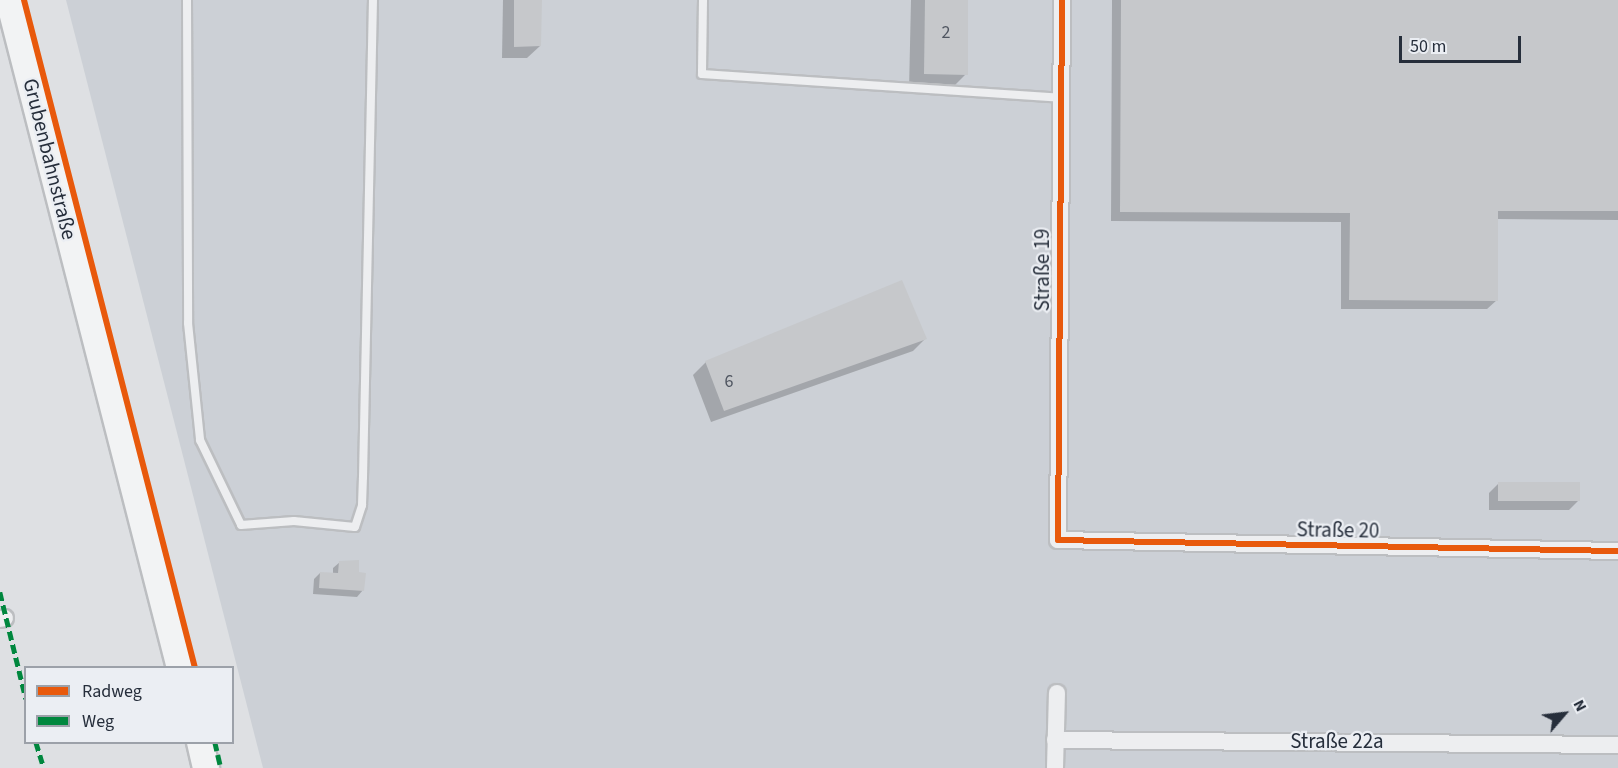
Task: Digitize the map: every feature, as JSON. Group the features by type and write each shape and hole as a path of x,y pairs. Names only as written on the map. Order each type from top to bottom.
{"main road":[{"name":"Grubenbahnstraße","path":"9,0 179,666"},
{"path":"200,744 206,768"}],"street":[{"name":"Straße 19","path":"1058,540 1062,0"},
{"name":"Straße 20","path":"1058,540 1618,551"},
{"path":"1055,768 1057,693"},
{"name":"Straße 22a","path":"1055,740 1618,745"}],"lane":[{"path":"187,0 188,323 201,440 241,525 294,521 355,527 362,505 363,486 373,0"},
{"path":"703,0 702,74 1060,98"}],"shaded area":[{"path":"66,0 1618,0 1618,768 263,768"}],"building":[{"path":"514,0 542,0 541,46 514,47"},
{"path":"925,0 968,0 968,75 924,74"},
{"path":"1121,0 1618,0 1618,211 1498,211 1498,301 1349,300 1350,213 1120,212"},
{"path":"902,280 927,339 724,411 705,361"},
{"path":"1498,482 1580,482 1580,501 1498,501"},
{"path":"359,560 359,572 366,573 364,591 319,588 320,572 338,573 339,561"}],"marked path":[{"path":"0,592 24,691"},
{"path":"37,744 44,768"},
{"path":"215,744 221,768"}],"cycle path":[{"path":"24,0 194,666"},
{"path":"1062,0 1058,540 1618,551"}]}
